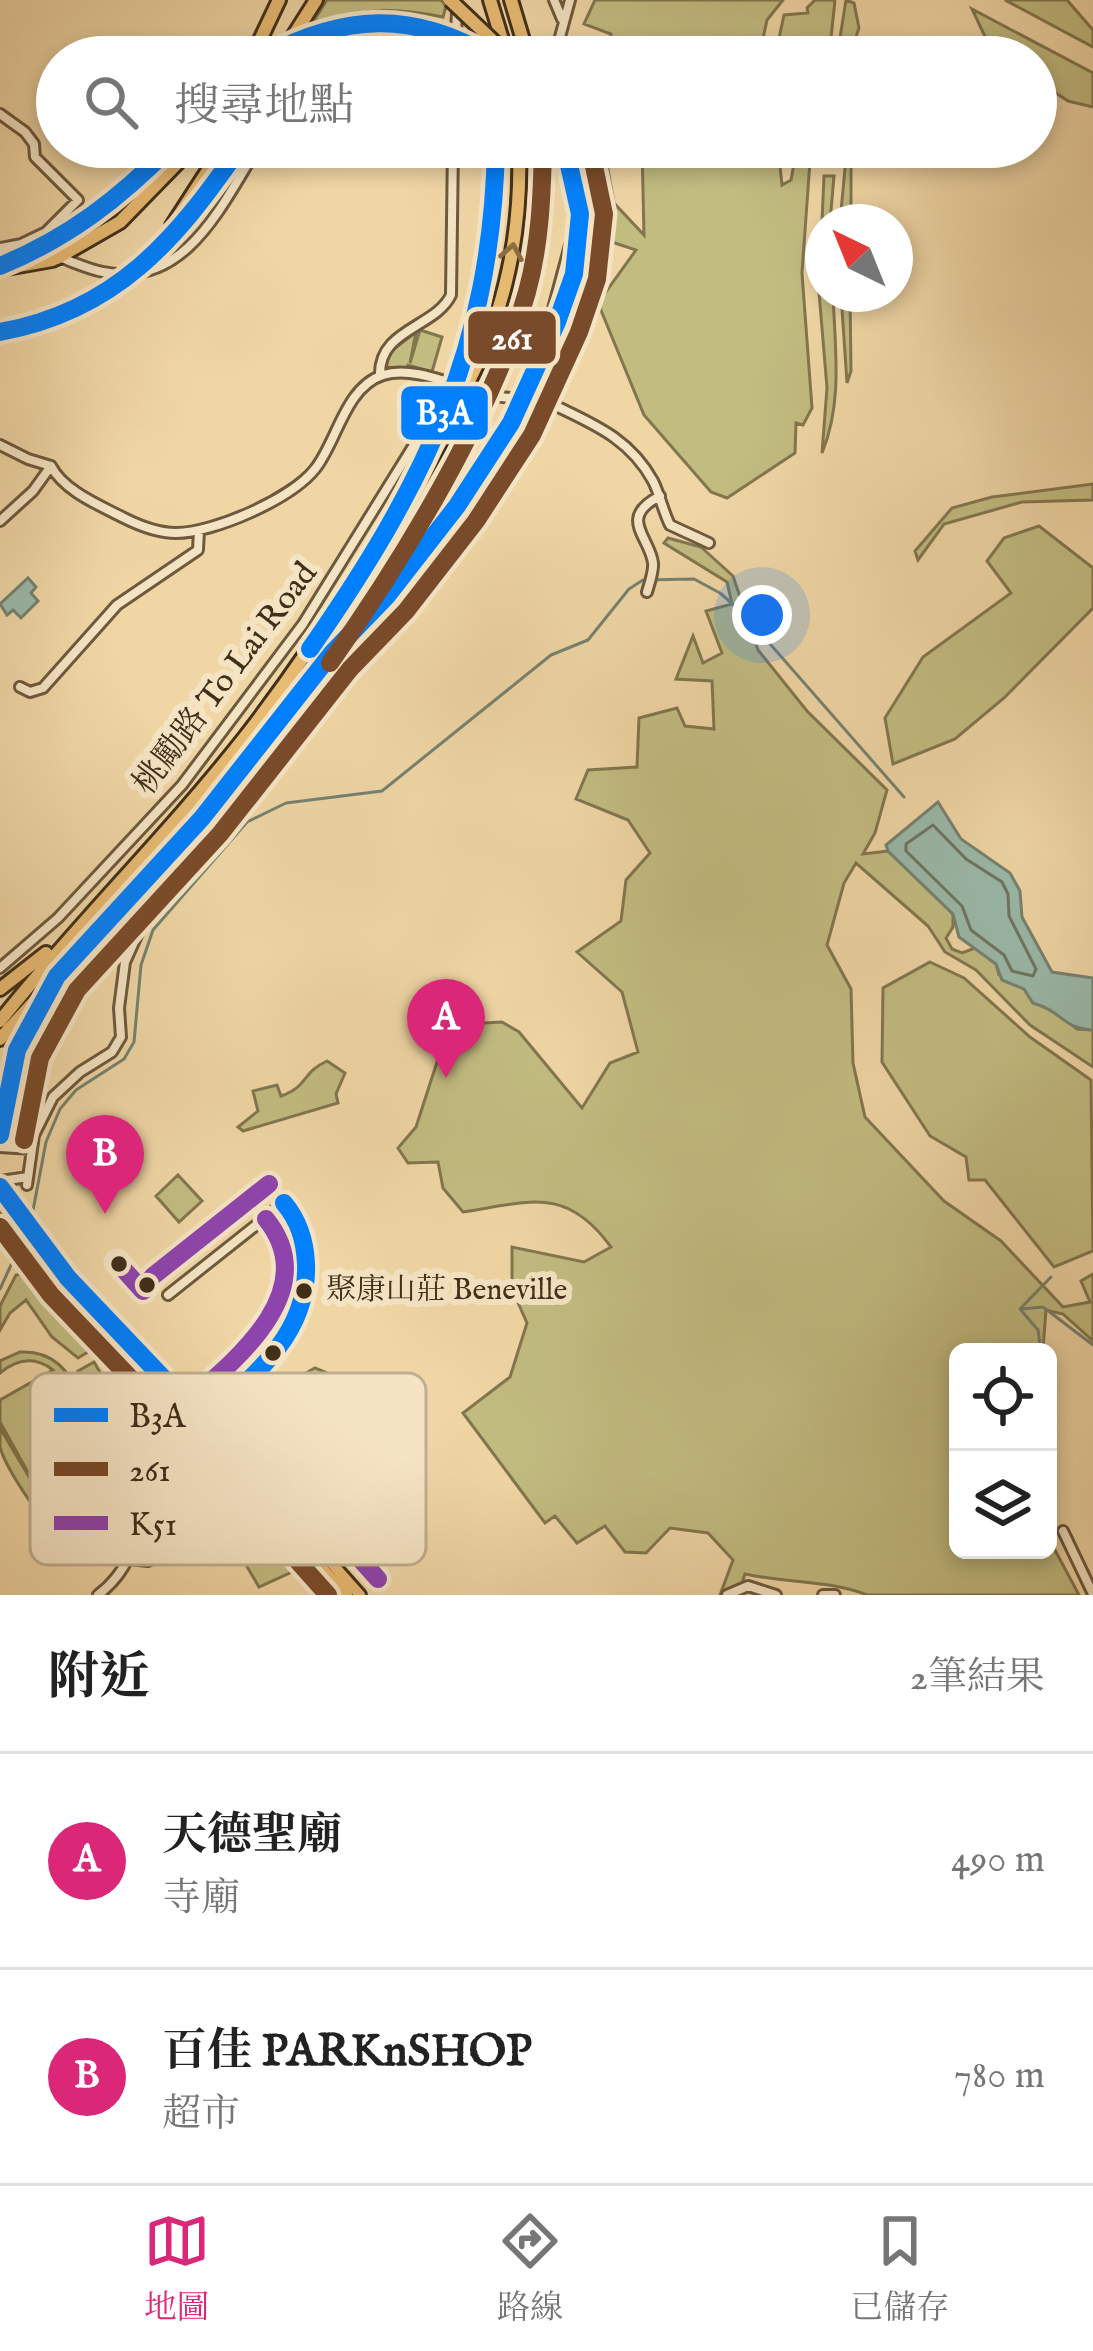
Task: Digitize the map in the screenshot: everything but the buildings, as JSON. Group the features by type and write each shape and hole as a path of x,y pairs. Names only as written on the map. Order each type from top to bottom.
{"highway":[{"path":"262,36 279,0"},
{"path":"293,36 316,0"},
{"path":"452,0 488,36"},
{"path":"490,0 502,36"},
{"path":"511,0 522,36"},
{"path":"308,36 366,22 434,29 453,36"},
{"path":"361,36 398,36"},
{"path":"0,268 46,249 95,220 148,168"},
{"path":"0,268 52,260 97,239 147,199 174,168"},
{"path":"137,268 209,168"},
{"path":"0,332 35,327 80,310 176,234 225,168"},
{"path":"460,389 484,277 494,168"},
{"path":"0,1021 72,932 188,806 314,644 371,558 494,325 510,265 519,168"},
{"path":"332,653 484,395 506,347 530,267 539,168"},
{"path":"0,1039 202,818 332,653 387,596 457,506 511,423 574,274 580,229 573,168"},
{"path":"0,989 72,932"},
{"path":"0,1135 17,1050 57,976"}],"main road":[{"path":"0,1184 16,1217 87,1316 146,1373"},
{"path":"0,1203 16,1217"},
{"path":"321,1565 347,1595"},
{"path":"332,1565 360,1595"}],"street":[{"path":"452,0 452,36"},
{"path":"554,0 563,20"},
{"path":"562,36 570,0"},
{"path":"0,114 25,132 34,144 36,158"},
{"path":"0,248 46,232 78,200 46,168"},
{"path":"22,244 106,273 155,269 178,258 205,231 244,168"},
{"path":"380,376 382,358 393,343 449,299 454,168"},
{"path":"533,394 571,238 569,168"},
{"path":"0,445 51,466 66,484 134,523 176,533 199,530 274,501 306,480 348,407 380,376 400,373 505,399 533,394 581,414 632,450 660,496 670,525 709,543"},
{"name":"桃勵路 To Lai Road","path":"0,968 58,918 182,785 303,624 417,440 439,381"},
{"path":"0,521 51,466"},
{"path":"647,592 653,563 642,542 640,514 660,496"},
{"path":"20,687 30,692 44,688 118,605 198,550 199,530"},
{"path":"0,1184 28,1181 39,1124 53,1097 112,1052 121,1037 125,962 148,910 306,729 413,565"},
{"path":"0,1147 32,1149"},
{"path":"168,1295 284,1202 302,1234 308,1274 306,1301 298,1325 250,1373"},
{"path":"1063,1531 1093,1594"},
{"path":"98,1595 124,1565"},
{"path":"728,1595 748,1586 776,1595"},
{"path":"824,1595 836,1595"}],"shaded area":[{"path":"327,0 441,0 446,6 443,17 378,11 313,22"},
{"path":"595,0 783,0 767,20 764,36 611,36 584,24"},
{"path":"815,0 835,0 831,36 780,36 784,15 808,13"},
{"path":"846,0 854,3 859,28 856,36 840,36"},
{"path":"1005,0 1067,0 1093,30 1093,47"},
{"path":"972,9 1023,36 985,36"},
{"path":"1057,54 1093,73 1093,107 1057,94"},
{"path":"586,168 608,168 614,203 644,235 642,168 780,168 782,185 791,180 793,168 810,168 802,273 812,408 803,425 796,423 795,453 727,498 711,492 644,415 598,303 636,250 597,237"},
{"path":"845,168 851,168 851,204 842,204"},
{"path":"824,176 834,176 832,204 823,204"},
{"path":"821,312 834,312 833,414 822,453 827,388"},
{"path":"842,312 850,312 847,383"},
{"path":"420,330 442,337 432,372 408,365 406,369 386,367 390,352 416,332 410,363"},
{"path":"1093,484 1093,500 1022,502 944,524 918,560 915,551 952,508 992,497"},
{"path":"1039,526 1093,568 1093,608 1004,698 955,739 893,764 885,718 923,657 1011,593 987,561 1004,538"},
{"path":"668,538 701,547 733,576 758,650 807,711 887,790 875,833 863,854 888,851 953,914 953,927 946,938 952,949 962,953 975,948 996,964 999,975 1024,989 1033,1003 1055,1010 1077,1029 1093,1030 1093,1067 1030,1025 976,970 945,952 928,926 856,863 844,883 827,945 851,989 853,1063 865,1117 944,1201 1001,1241 1063,1307 1090,1302 1081,1281 1093,1274 1093,1341 1063,1314 1046,1310 1043,1343 949,1343 949,1559 1057,1559 1057,1554 1079,1595 867,1595 745,1574 738,1595 720,1595 733,1560 708,1533 670,1528 646,1553 625,1552 605,1526 577,1543 555,1516 545,1523 463,1413 510,1377 527,1323 512,1289 512,1247 584,1262 611,1247 594,1227 562,1206 527,1202 463,1212 443,1188 438,1162 408,1163 398,1148 416,1127 449,1025 502,1022 519,1032 582,1108 610,1063 638,1052 622,992 577,952 621,921 626,880 650,853 628,820 576,799 588,770 637,767 639,718 677,708 685,726 714,729 712,681 676,679 693,636 703,663 722,653 706,611 732,604 727,582 664,543"},
{"path":"930,962 964,978 1030,1037 1091,1080 1093,1251 1054,1267 985,1180 969,1180 966,1157 930,1136 882,1062 883,988"},
{"path":"327,1061 345,1073 336,1094 338,1103 243,1131 238,1127 258,1111 253,1091 277,1085 281,1096"},
{"path":"178,1175 202,1201 179,1222 156,1196"},
{"path":"26,1273 62,1320 70,1319 87,1339 88,1352 78,1358 52,1337 26,1300 0,1330 0,1306 16,1275"},
{"path":"32,1352 51,1359 66,1373 48,1373 53,1370 26,1361 0,1373 0,1361"},
{"path":"94,1362 100,1373 79,1373"},
{"path":"30,1383 30,1476 0,1422 0,1400"},
{"path":"0,1428 30,1478 30,1501 3,1456"},
{"path":"246,1565 289,1565 294,1571 259,1587"}],"water":[{"path":"28,578 36,587 31,593 38,601 21,618 13,610 7,615 0,604"},
{"path":"938,802 961,839 1010,873 1020,891 1022,917 1052,972 1093,978 1093,1030 1068,1023 1033,1003 1024,989 1002,980 996,964 959,937 953,914 888,851 886,845"}],"waterway":[{"path":"31,1221 46,1142 60,1109 76,1090 124,1059 134,1042 141,965 153,930 247,822 286,803 382,791 551,655 588,640 629,589 643,580 694,579 720,593 743,613 904,797"},
{"path":"0,1289 22,1241"},
{"path":"1040,1343 1038,1330 1020,1309 1051,1277"},
{"path":"1022,1309 1043,1307 1093,1345"}],"transit line":[{"name":"B3A","path":"311,36 378,23 447,36"},
{"name":"B3A","path":"0,266 91,216 148,168"},
{"name":"B3A","path":"0,332 41,322 110,289 167,241 224,168"},
{"name":"B3A","path":"310,649 387,530 444,413 481,288 495,168"},
{"name":"261","path":"330,663 415,533 492,387 527,292 540,220 542,168"},
{"name":"B3A","path":"0,1135 17,1050 57,976 202,818 332,653 387,596 457,506 511,423 574,274 580,214 570,168"},
{"name":"261","path":"24,1140 40,1058 77,990 220,834 350,669 406,611 476,521 532,435 579,332 597,279 604,214 594,168"},
{"name":"K51","path":"117,1262 143,1291 153,1276 269,1184"},
{"name":"B3A","path":"0,1187 68,1278 158,1373"},
{"name":"B3A","path":"256,1373 285,1337 304,1291 303,1239 284,1203"},
{"name":"K51","path":"220,1373 244,1350 278,1301 285,1274 281,1247 266,1219"},
{"name":"261","path":"0,1227 51,1295 125,1373"},
{"name":"261","path":"301,1565 328,1595"},
{"name":"K51","path":"365,1565 378,1579"}],"place":[{"name":"天德聖廟","path":"446,1078"},
{"name":"百佳 PARKnSHOP","path":"105,1214"},
{"name":"聚康山莊 Beneville","path":"304,1291"}]}
